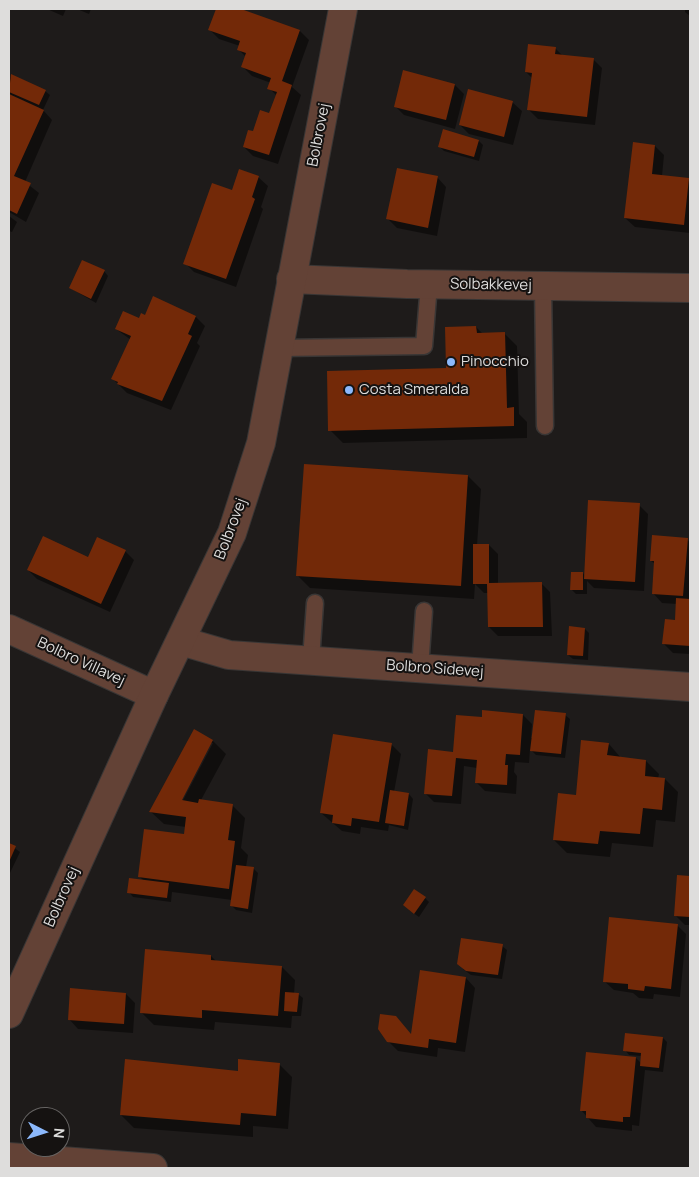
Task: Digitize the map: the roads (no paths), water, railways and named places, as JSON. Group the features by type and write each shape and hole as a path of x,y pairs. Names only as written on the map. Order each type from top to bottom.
{"street":[{"name":"Bolbrovej","path":"9,1014 154,695 232,533 261,443 343,9"},
{"name":"Solbakkevej","path":"291,279 429,284 690,288"},
{"name":"Bolbro Villavej","path":"9,629 154,695"},
{"name":"Bolbro Sidevej","path":"181,641 229,654 690,687"},
{"path":"9,1157 153,1168"}],"lane":[{"path":"279,348 424,346 429,284"},
{"path":"543,286 545,426"},
{"path":"311,660 315,603"},
{"path":"420,668 424,611"}],"place":[{"name":"Pinocchio","path":"451,362"},
{"name":"Costa Smeralda","path":"349,390"}]}
